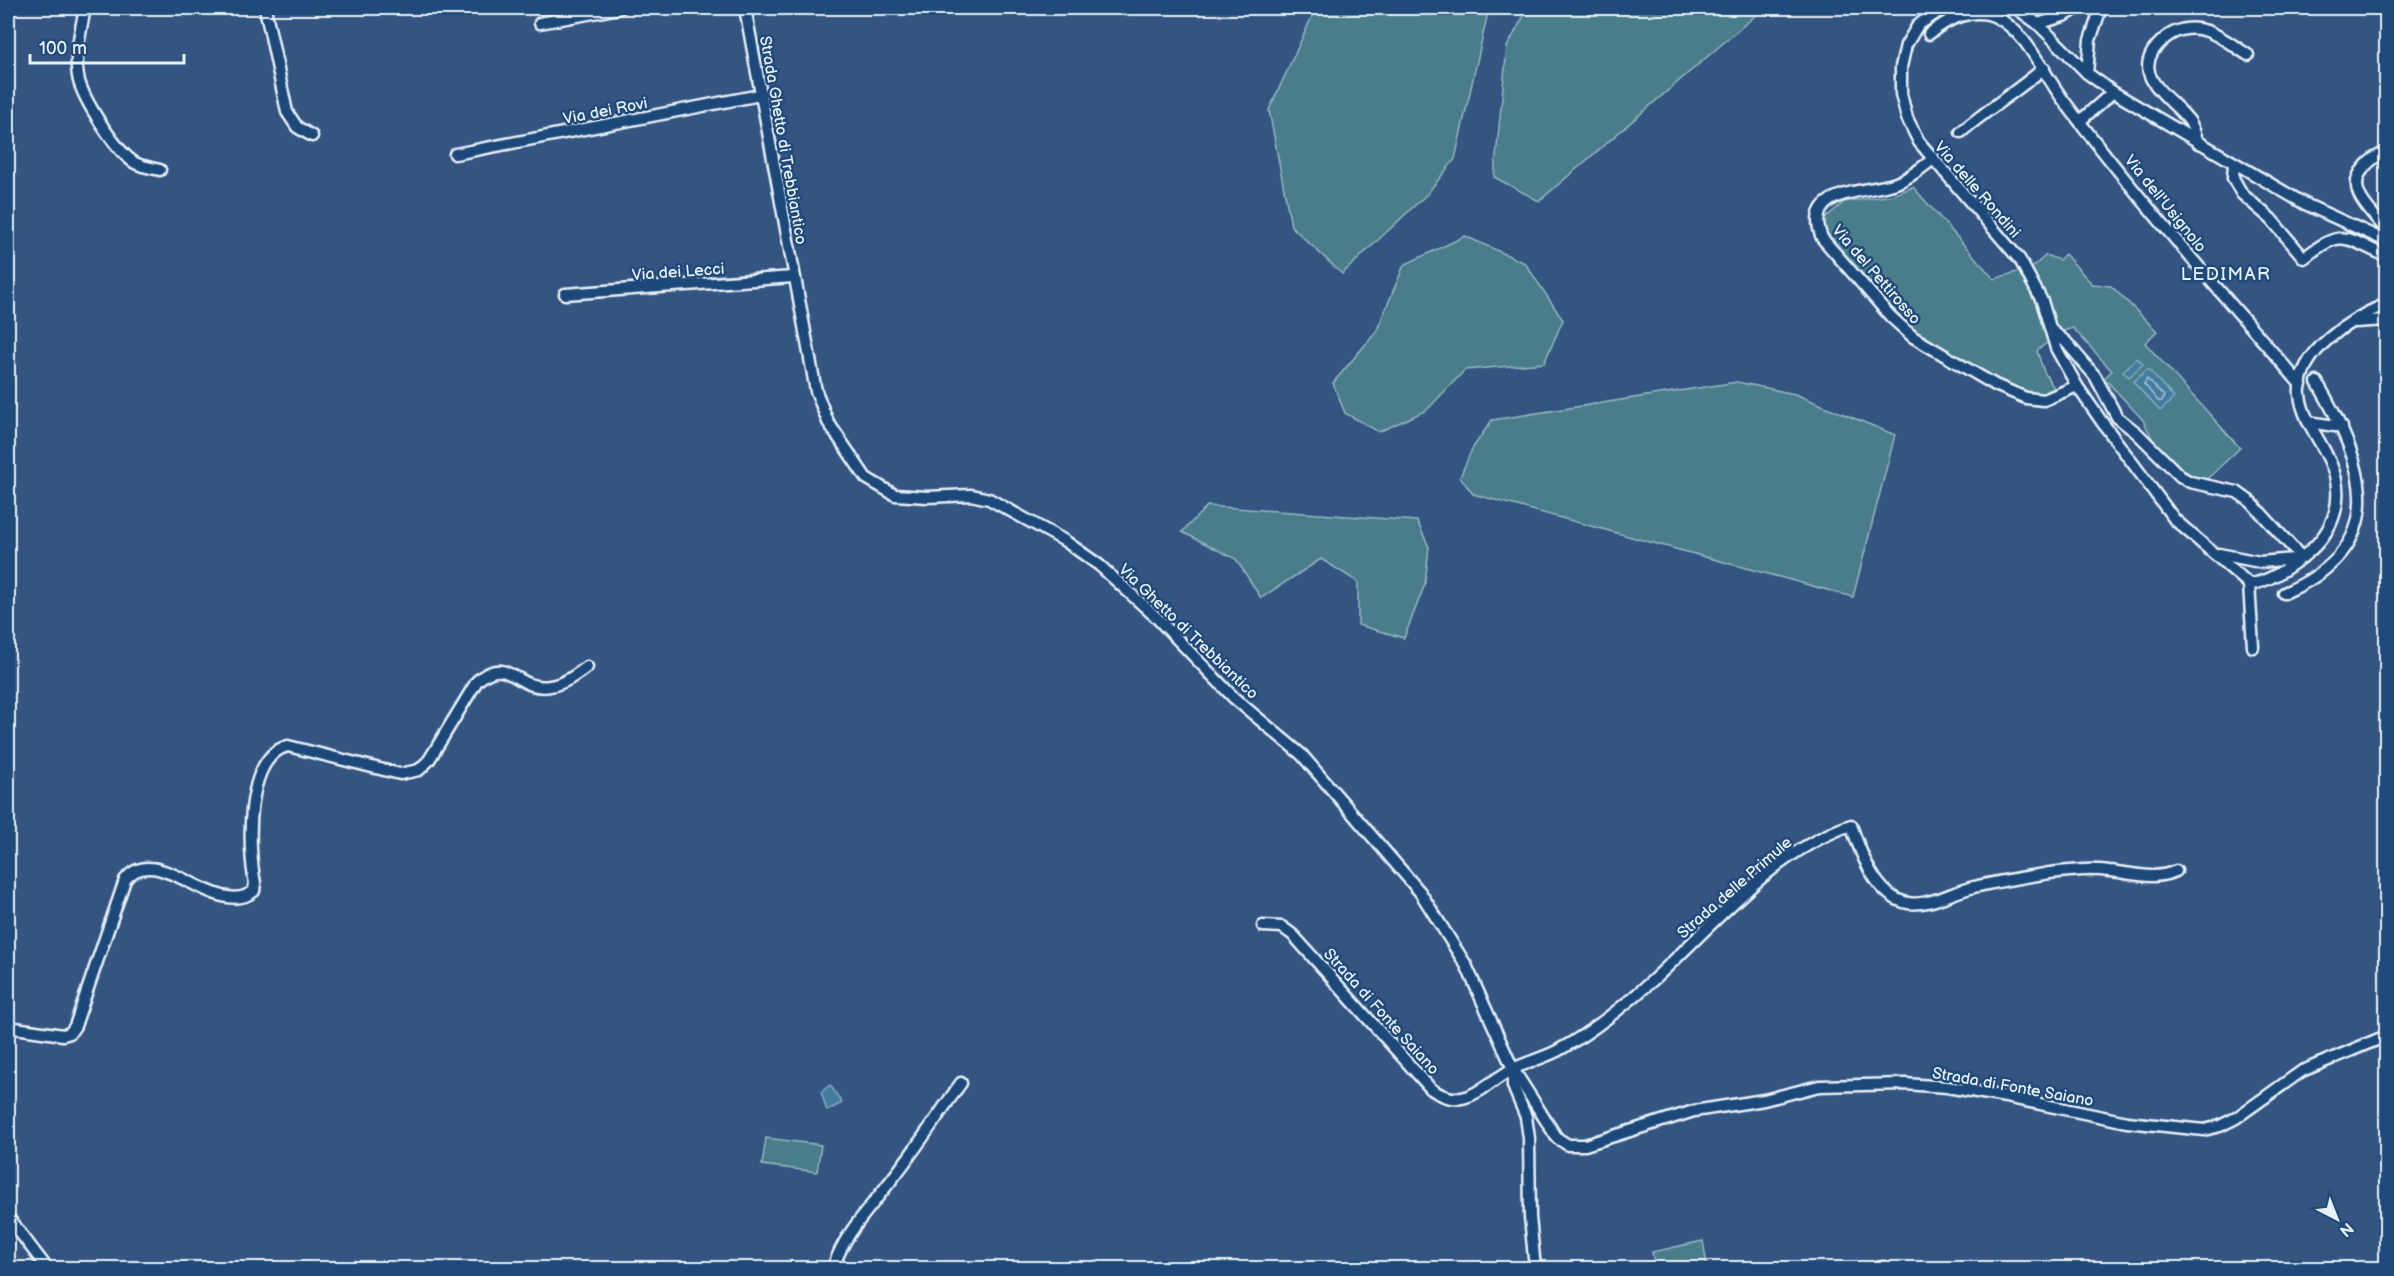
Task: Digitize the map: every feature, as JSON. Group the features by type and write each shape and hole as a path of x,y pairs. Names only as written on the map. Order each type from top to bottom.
{"street":[{"path":"85,8 77,52 79,81 89,104 105,129 136,164 160,170"},
{"path":"265,8 287,112 297,126 312,136"},
{"path":"540,23 620,8"},
{"name":"Strada Ghetto di Trebbiantico","path":"745,8 794,277"},
{"name":"Via delle Rondini","path":"1944,8 1918,25 1906,45 1901,67 1901,94 1907,118 1932,160 2020,260 2042,301 2056,348 2077,387 2175,520 2249,584"},
{"path":"2019,8 2087,74 2113,92 2198,144 2305,204 2386,241"},
{"path":"2038,24 2066,15 2078,8"},
{"path":"2087,74 2090,40 2101,8"},
{"name":"Via dell'Usignolo","path":"1929,34 1942,23 1959,16 1976,13 1994,16 2010,27 2044,68 2063,100 2080,121 2203,272 2301,385"},
{"path":"2198,144 2189,120 2152,80 2148,69 2150,57 2159,43 2170,34 2183,28 2196,27 2210,31 2248,55"},
{"path":"1961,132 1989,108 2012,95 2044,68"},
{"path":"2080,121 2113,92"},
{"name":"Via dei Rovi","path":"455,154 760,95"},
{"path":"2386,153 2369,162 2360,172 2357,182 2358,192 2363,202 2386,230"},
{"name":"Via del Pettirosso","path":"1932,160 1896,183 1875,189 1848,192 1835,197 1819,214 1817,226 1822,237 1891,317 1913,337 1995,385 2026,398 2044,400 2077,387"},
{"path":"2234,164 2233,178 2242,195 2271,219 2304,258 2326,241 2334,238 2344,238 2386,256"},
{"name":"Via dei Lecci","path":"565,294 794,277"},
{"name":"Via Ghetto di Trebbiantico","path":"794,277 816,391 828,422 866,478 896,495 927,497 971,495 989,500 1065,541 1099,566 1156,617 1234,698 1302,755 1420,892 1466,965 1513,1069"},
{"path":"2253,647 2249,584 2266,580 2302,558 2324,537 2331,526 2338,495 2330,462 2308,422 2300,394 2307,366 2319,348 2345,324 2386,304"},
{"path":"2345,324 2386,320"},
{"path":"2051,330 2066,342 2095,375 2117,417 2137,433 2180,476 2190,482 2237,492 2251,502 2302,558"},
{"path":"2284,593 2317,578 2330,567 2344,553 2354,537 2361,517 2364,495 2361,472 2342,427 2317,382"},
{"path":"2308,422 2342,427"},
{"name":"Via delle Rondini","path":"2214,553 2260,562 2302,558"},
{"path":"8,1027 63,1035 70,1033 75,1026 125,880 132,871 142,867 162,871 221,895 237,898 254,891 250,832 252,805 263,769 280,748 288,746 400,774 419,770 429,760 477,681 486,673 493,669 502,670 527,683 550,686 567,681 588,667"},
{"name":"Strada delle Primule","path":"1513,1069 1557,1051 1577,1038 1651,982 1749,890 1799,849 1821,836 1851,825 1859,849 1882,886 1896,899 1908,903 1920,903 1973,887 2083,869 2109,870 2150,878 2176,871"},
{"name":"Strada di Fonte Saiano","path":"1263,926 1282,927 1293,935 1431,1089 1443,1098 1456,1100 1471,1096 1513,1069 1557,1138 1568,1145 1585,1145 1694,1111 1764,1100 1819,1086 1905,1084 1947,1087 2006,1096 2127,1122 2204,1130 2220,1126 2236,1118 2302,1071 2386,1036"},
{"path":"1513,1069 1513,1086 1526,1117 1529,1138 1530,1217 1535,1269"},
{"path":"832,1269 841,1245 852,1227 886,1188 961,1083"},
{"path":"8,1217 47,1269"}],"green space":[{"path":"1316,8 1489,8 1455,159 1427,194 1342,274 1291,226 1269,110"},
{"path":"1528,8 1764,8 1539,201 1494,177 1507,47"},
{"path":"1913,187 1994,279 2033,267 2046,255 2059,260 2065,254 2092,284 2111,286 2157,331 2145,343 2240,448 2206,480 2186,473 2153,440 2143,420 2104,378 2112,371 2073,328 2060,332 2037,351 2044,372 2054,388 2051,395 2031,396 2002,385 1908,328 1826,235 1823,220 1844,202 1893,195"},
{"path":"1465,236 1525,263 1563,320 1544,363 1465,370 1427,410 1379,432 1345,413 1333,383 1376,332 1404,265"},
{"path":"1737,382 1795,394 1895,435 1853,597 1473,494 1460,477 1472,449 1492,420"},
{"path":"1207,506 1417,521 1429,547 1425,584 1404,638 1358,625 1358,582 1321,559 1261,598 1236,559 1182,532"},
{"path":"766,1138 821,1145 817,1172 762,1165"},
{"path":"1703,1241 1707,1265 1690,1268 1655,1268 1652,1252"}],"water":[{"path":"2137,358 2143,364 2129,377 2123,371"},
{"path":"2148,369 2174,398 2160,411 2133,382"},
{"path":"830,1085 842,1103 827,1111 821,1092"}],"district":[{"name":"LEDIMAR","path":"2226,274"}]}
